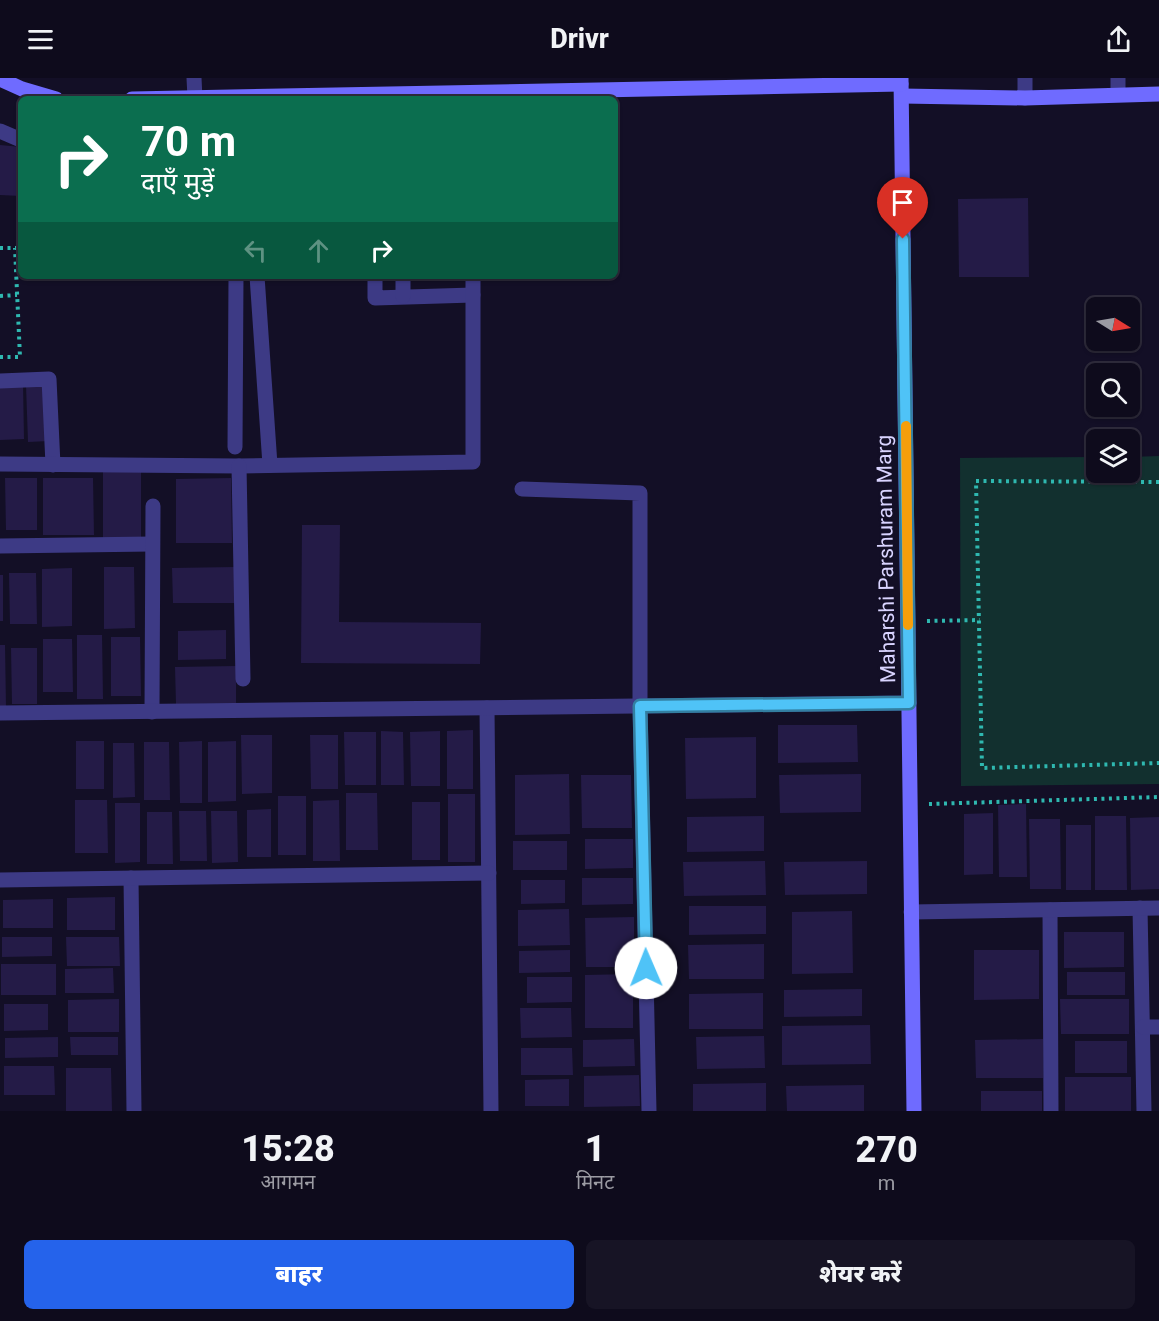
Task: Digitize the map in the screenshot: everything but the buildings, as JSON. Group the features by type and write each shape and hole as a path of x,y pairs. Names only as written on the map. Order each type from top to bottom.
{"street":[{"path":"194,78 195,96"},
{"path":"1025,78 1025,98"},
{"path":"1118,78 1119,94"},
{"path":"0,79 46,96"},
{"path":"473,96 676,83 766,82 901,86 1025,98 1159,94"},
{"name":"Maharshi Parshuram Marg","path":"901,86 914,1111"},
{"path":"0,131 18,139"},
{"path":"234,447 236,279"},
{"path":"257,279 270,465"},
{"path":"375,279 375,298 473,295"},
{"path":"403,279 403,296"},
{"path":"0,464 239,466 474,462 473,279"},
{"path":"0,381 49,379 53,465"},
{"path":"239,466 243,679"},
{"path":"522,489 640,493 640,706 649,1111"},
{"path":"152,712 153,506"},
{"path":"0,546 152,544"},
{"path":"0,713 909,703"},
{"path":"487,708 491,1111"},
{"path":"0,880 489,873"},
{"path":"131,878 134,1111"},
{"path":"1140,908 1143,1027 1149,1108"},
{"path":"911,912 1159,908"},
{"path":"1050,910 1051,1111"},
{"path":"1143,1027 1159,1027"}],"path":[{"path":"0,248 15,248 20,357 0,357"},
{"path":"0,296 17,295"},
{"path":"1159,482 976,481 982,768 1159,763"},
{"path":"908,621 980,620"},
{"path":"910,805 1159,797"}],"green space":[{"path":"1159,456 1159,784 961,786 960,458 1086,457 1086,483 1140,483 1140,457"}],"slow traffic":[{"path":"906,426 908,625"}],"route":[{"path":"646,968 640,706 909,703 903,239"}]}
